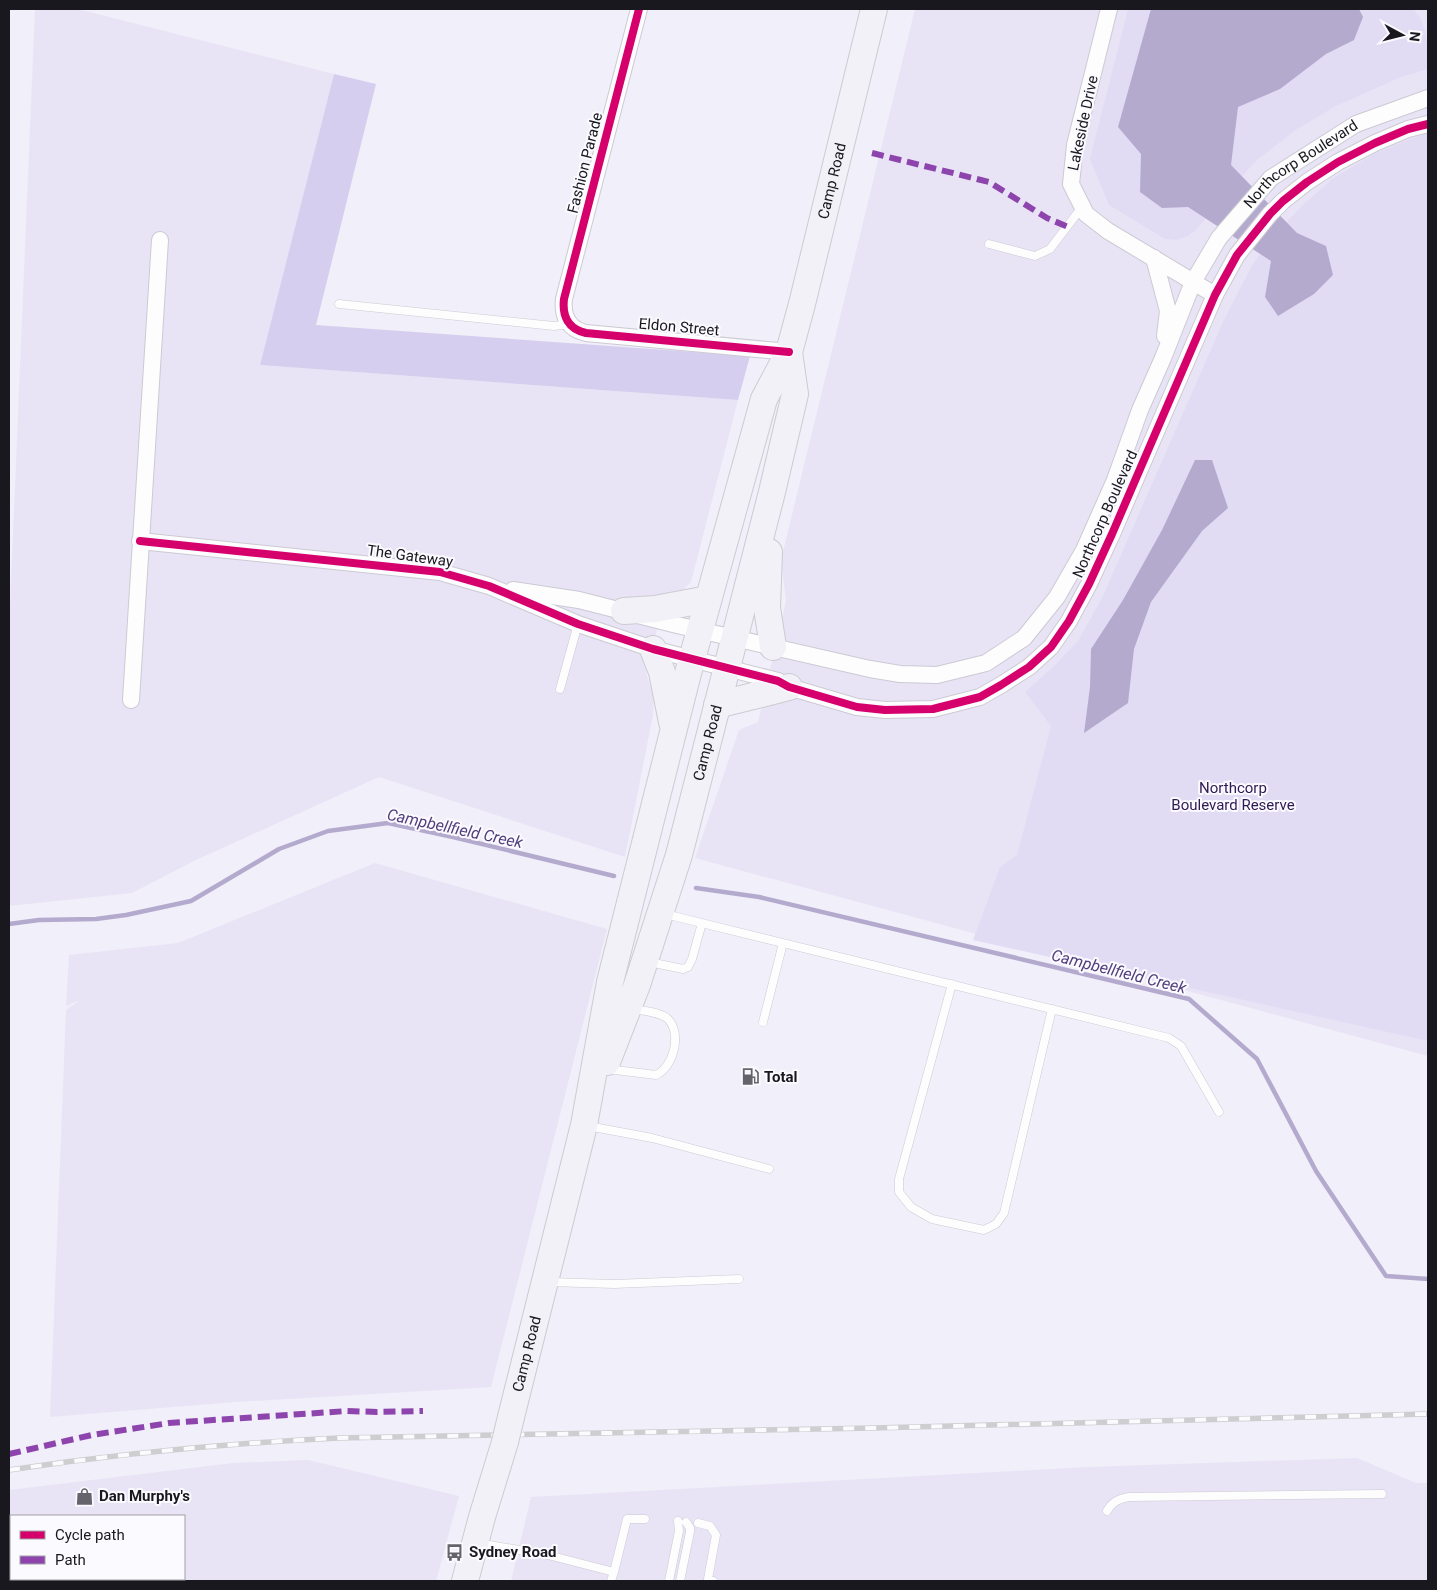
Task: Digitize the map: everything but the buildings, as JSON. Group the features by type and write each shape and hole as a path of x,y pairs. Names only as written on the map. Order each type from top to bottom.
{"main road":[{"name":"Camp Road","path":"465,1581 512,1417 584,1125 610,982 699,630 764,399 789,352 874,9"},
{"name":"Camp Road","path":"584,1125 645,961 680,855 772,492 794,394 789,352"},
{"path":"772,492 767,608 773,646"},
{"path":"624,611 655,609 708,599"},
{"path":"654,649 662,672 674,728"},
{"path":"717,704 789,687"}],"street":[{"name":"Fashion Parade","path":"569,324 563,309 564,299 639,9"},
{"name":"Lakeside Drive","path":"1109,9 1076,144 1071,184 1086,214 1108,231 1215,295"},
{"name":"Northcorp Boulevard","path":"699,630 870,670 937,676 986,663 1024,638 1057,596 1084,550 1115,480 1140,410 1193,282 1219,238 1271,178 1356,124 1428,98"},
{"name":"Northcorp Boulevard","path":"692,658 778,681 789,687 857,707 911,710 933,709 980,697 1029,667 1051,647 1089,584 1215,295 1237,255 1270,214 1283,202 1338,162 1408,129 1428,124"},
{"path":"131,700 160,240"},
{"path":"1154,258 1168,311 1163,358"},
{"name":"Eldon Street","path":"569,324 577,330 586,333 789,352"},
{"name":"The Gateway","path":"140,541 423,569 489,586 578,600 699,630"},
{"name":"The Gateway","path":"489,586 578,624 654,649 692,658"}],"lane":[{"path":"989,244 1035,256 1050,249 1082,206"},
{"path":"338,304 554,326 569,324"},
{"path":"1115,480 1132,488"},
{"path":"560,689 578,624"},
{"path":"661,913 1169,1038 1181,1046 1219,1112"},
{"path":"645,961 683,969 688,967 702,923"},
{"path":"763,1022 783,943"},
{"path":"952,984 899,1179 899,1192 911,1207 932,1219 984,1230 996,1224 1004,1213 1052,1009"},
{"path":"605,1069 656,1076 667,1066 671,1058 675,1033 667,1018 628,1008"},
{"path":"584,1125 652,1138 769,1169"},
{"path":"544,1282 614,1284 739,1279"},
{"path":"1107,1511 1115,1501 1128,1497 1382,1494"},
{"path":"612,1581 627,1519 645,1519"},
{"path":"669,1581 682,1522 690,1528 690,1532 680,1581"},
{"path":"698,1523 710,1526 716,1535 711,1580"},
{"path":"476,1543 548,1555 614,1572"}],"shaded area":[{"path":"35,9 78,9 334,74 260,365 738,400 691,582 677,596 664,601 646,673 654,697 653,715 625,857 379,777 196,860 132,893 9,906 9,630"},
{"path":"915,9 1428,9 1428,1056 695,858 739,730 758,722 786,601 781,560"},
{"path":"1151,9 1359,9 1363,17 1354,40 1326,54 1280,89 1238,107 1231,165 1297,233 1326,246 1333,275 1314,294 1278,316 1265,297 1271,261 1188,207 1162,208 1140,192 1141,154 1118,127"},
{"path":"334,74 376,84 316,325 750,356 738,400 260,365"},
{"path":"1195,460 1212,460 1228,508 1202,531 1151,602 1134,649 1128,703 1084,733 1090,687 1091,649 1123,600 1162,530"},
{"path":"375,863 607,929 491,1387 235,1402 50,1417 66,1010 80,1000 66,1006 69,955 178,943"},
{"path":"1357,1458 1416,1483 1428,1483 1428,1581 511,1581 531,1497 1088,1467"},
{"path":"308,1460 459,1496 436,1581 9,1581 9,1490 233,1463"}],"green space":[{"path":"1128,9 1413,9 1422,21 1424,29 1428,69 1401,77 1336,106 1297,129 1257,160 1196,230 1188,236 1177,240 1165,239 1109,205 1090,159"},
{"name":"Northcorp Boulevard Reserve","path":"1428,132 1428,1041 973,940 1000,867 1017,855 1051,726 1025,692 1078,641 1102,598 1223,322 1250,269 1281,228 1333,178 1378,152"}],"waterway":[{"name":"Campbellfield Creek","path":"9,924 39,920 96,919 126,915 191,901 279,849 328,831 388,823 614,876"},
{"name":"Campbellfield Creek","path":"696,888 759,897 1189,999 1257,1059 1316,1171 1386,1276 1428,1279"}],"railway":[{"path":"9,1470 173,1450 339,1438 874,1428 1428,1414"}],"marked path":[{"path":"872,153 989,182 1047,218 1068,227"},
{"path":"9,1454 92,1435 169,1423 347,1411 423,1411"}],"cycle path":[{"path":"639,9 564,299 565,316 571,325 586,333 789,352"},
{"path":"140,541 440,572 489,586 578,624 653,649 778,681 789,687 857,707 885,710 933,709 980,697 1029,667 1051,647 1069,621 1089,584 1112,534 1215,295 1237,255 1270,214 1307,182 1338,162 1375,143 1408,129 1428,124"}],"place":[{"name":"Total","path":"750,1077"},
{"name":"Dan Murphy's","path":"85,1496"},
{"name":"Sydney Road","path":"455,1552"}]}
